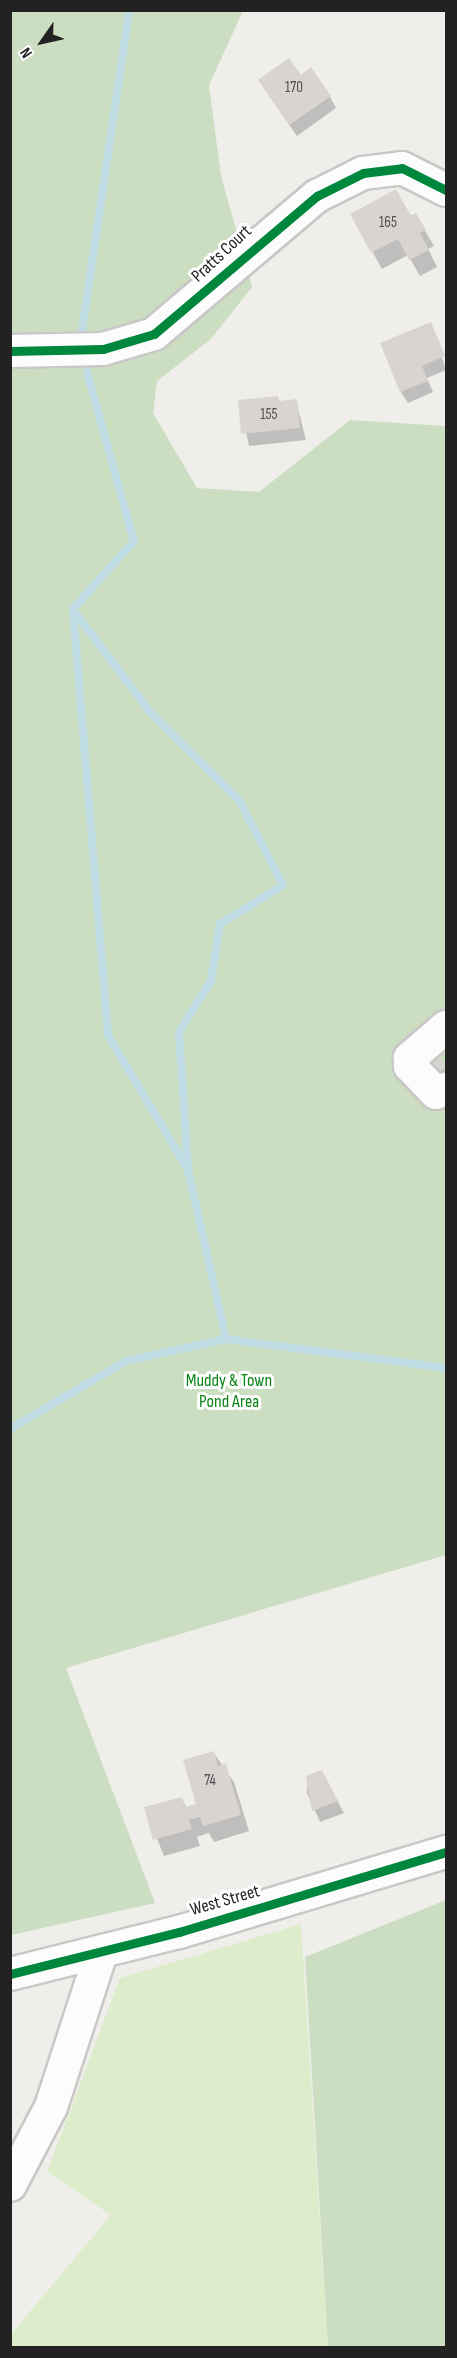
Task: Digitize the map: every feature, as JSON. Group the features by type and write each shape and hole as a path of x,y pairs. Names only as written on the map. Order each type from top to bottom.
{"street":[{"name":"Pratts Court","path":"10,351 103,349 154,334 307,203 363,173 402,168 447,190"},
{"path":"447,1027 410,1058 410,1066 436,1093 447,1089"},
{"name":"West Street","path":"10,1974 100,1953 447,1852"},
{"path":"10,2185 51,2107 100,1953"}],"green space":[{"name":"Muddy & Town Pond Area","path":"10,11 243,11 209,85 221,176 252,287 211,339 157,381 153,413 197,488 259,492 350,420 446,426 446,1555 66,1668 155,1903 11,1935"},
{"path":"446,1900 446,2347 328,2347 305,1957"},
{"path":"301,1924 328,2347 11,2348 11,2334 111,2215 47,2172 120,1978"}],"building":[{"path":"289,58 301,75 311,67 331,96 289,125 258,80"},
{"path":"396,189 411,216 416,213 426,230 420,233 429,250 409,260 398,239 371,253 350,214"},
{"path":"431,322 445,356 422,366 428,381 400,392 380,343"},
{"path":"278,396 279,401 297,399 300,428 241,434 238,400"},
{"path":"441,1059 446,1067 433,1079 424,1068"},
{"path":"214,1751 218,1766 226,1764 241,1815 203,1826 200,1817 189,1820 192,1829 153,1840 144,1807 182,1797 185,1807 196,1804 183,1760"},
{"path":"322,1770 338,1801 312,1811 306,1776"}],"waterway":[{"path":"81,337 129,10"},
{"path":"87,372 134,541 73,609 108,1035 188,1170 226,1339"},
{"path":"74,611 150,712 239,800 283,885 220,924 211,981 179,1032 188,1167"},
{"path":"10,1429 126,1361 226,1339 446,1368"}],"cycle path":[{"path":"10,351 103,349 154,334 317,196 363,173 402,168 446,190"},
{"path":"10,1974 179,1932 446,1852"}]}
